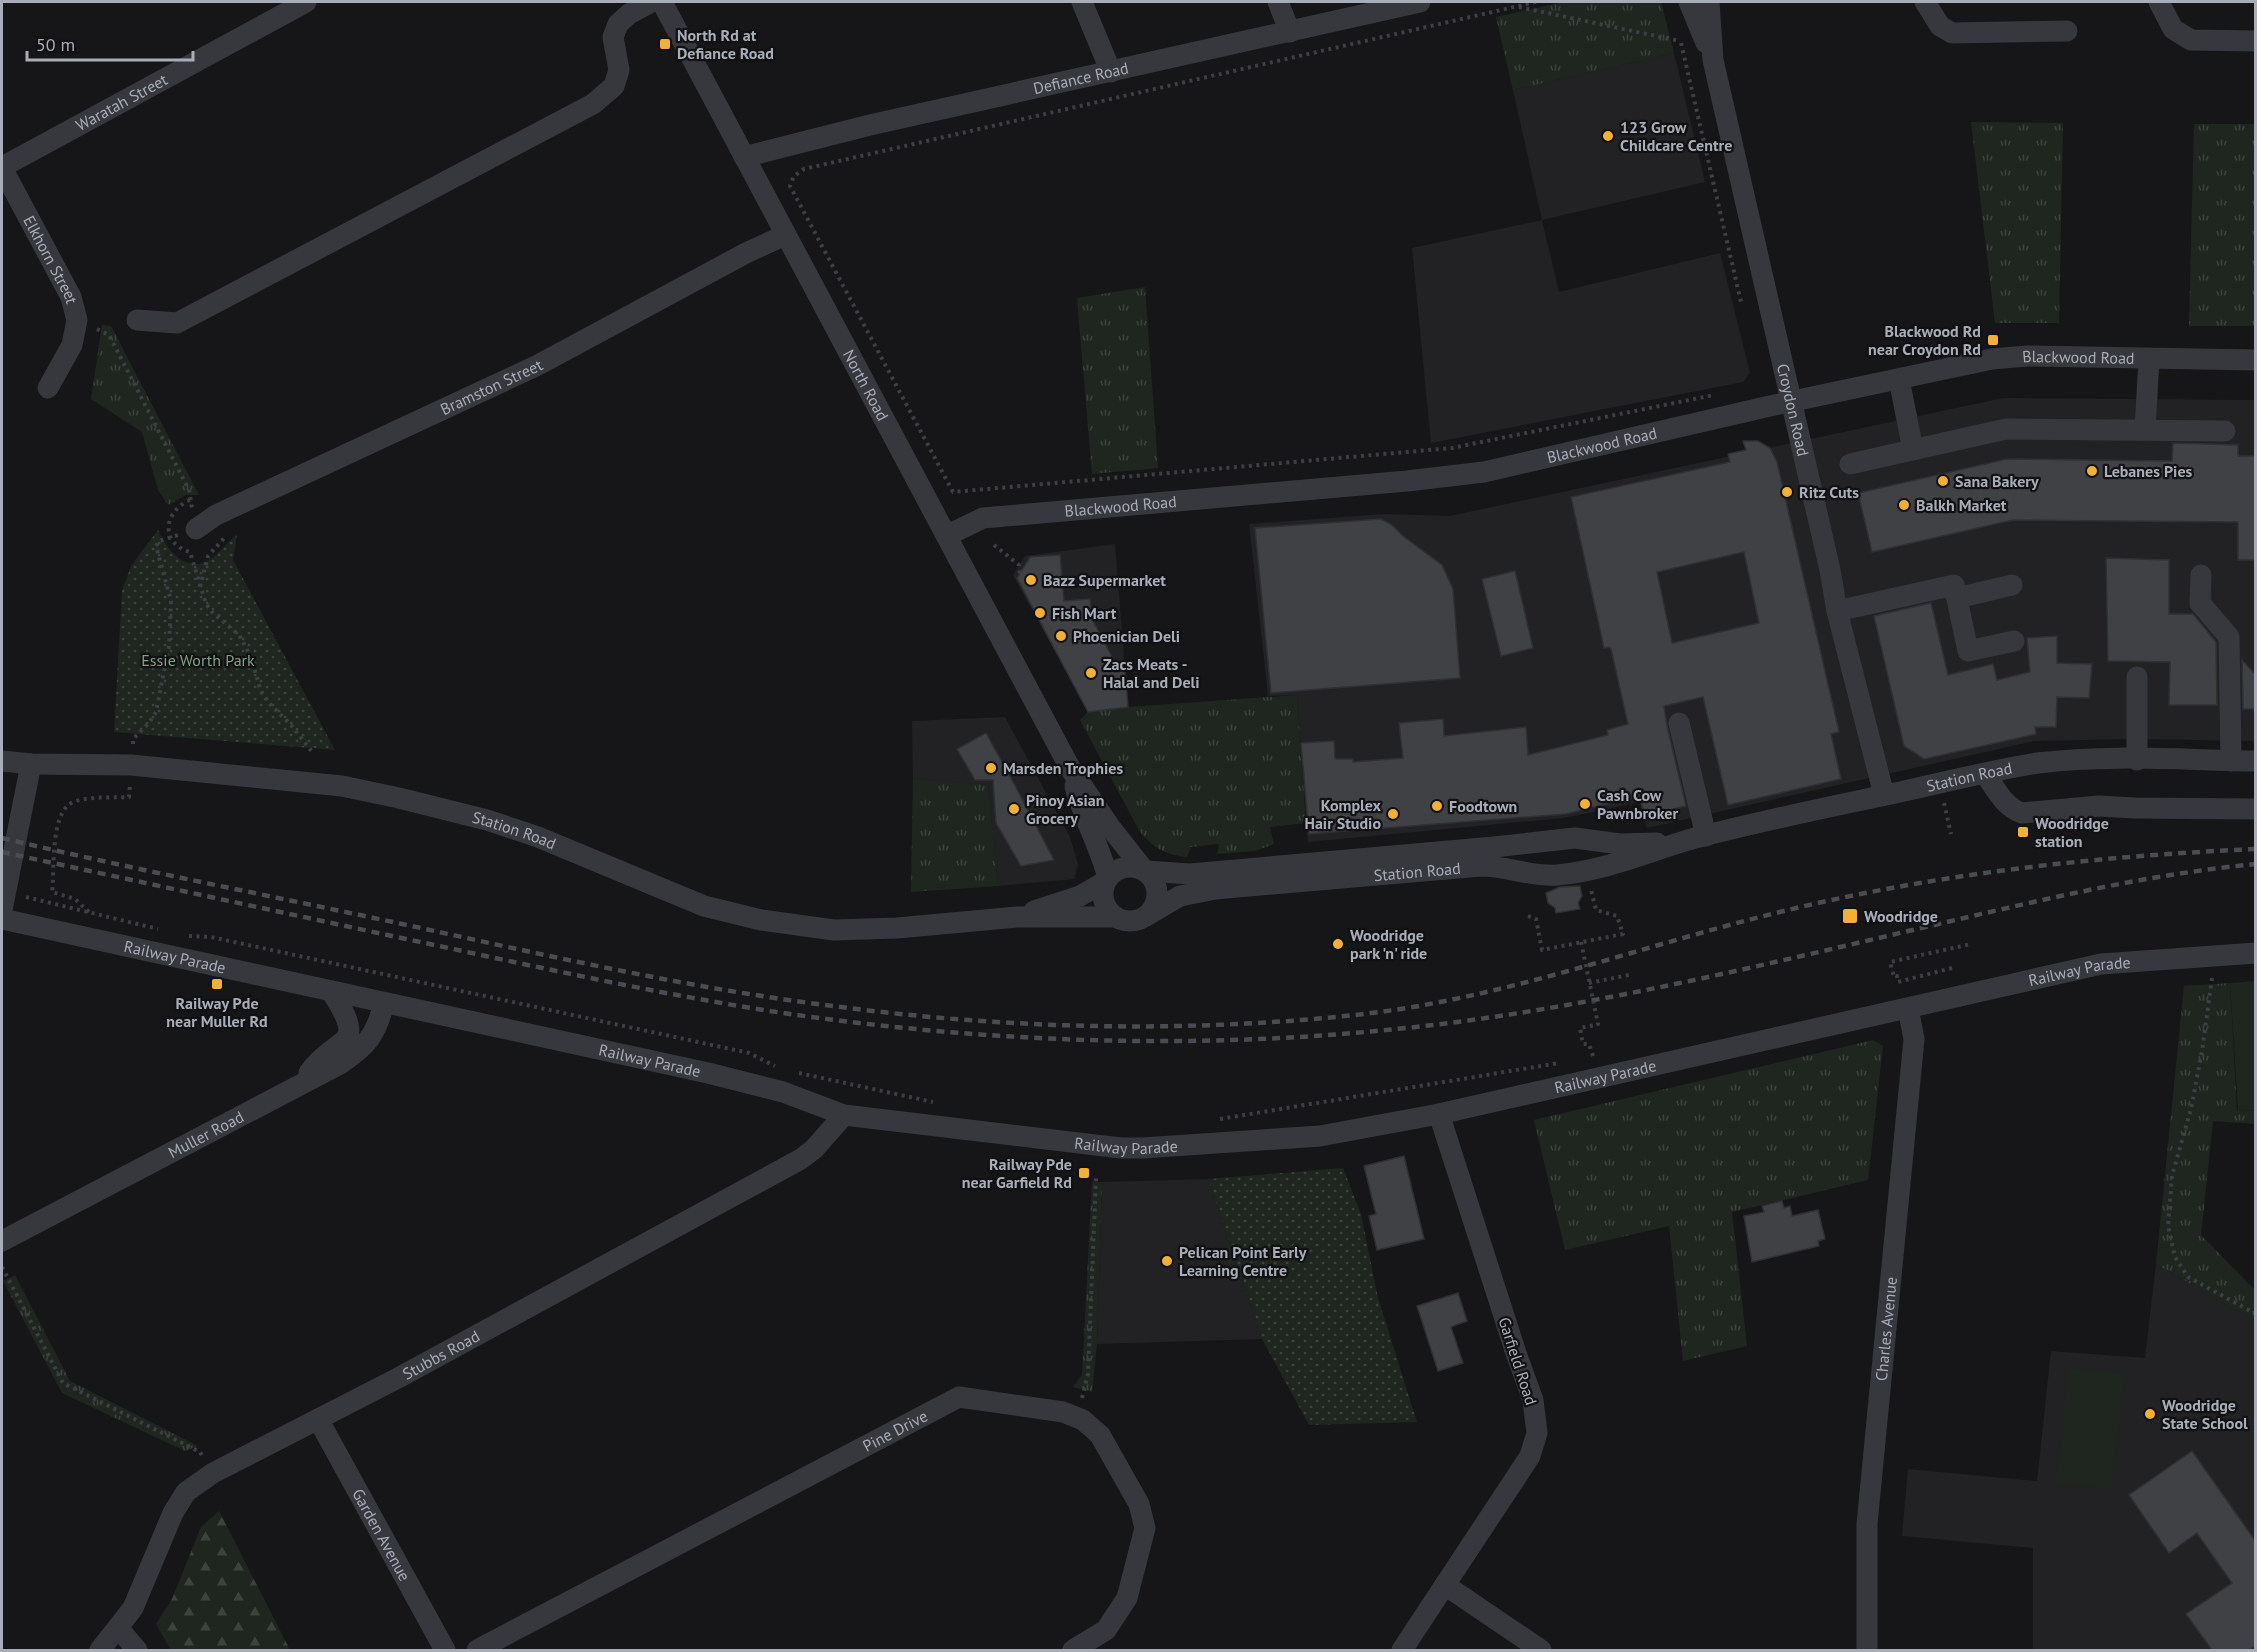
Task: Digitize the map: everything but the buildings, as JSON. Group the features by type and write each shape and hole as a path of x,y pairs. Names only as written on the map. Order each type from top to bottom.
{"street":[{"path":"137,320 177,322 593,104 614,86 619,70 613,37 618,24 629,14 651,2"},
{"name":"North Road","path":"662,2 948,535 1070,768 1110,827 1145,870"},
{"path":"1082,2 1111,72"},
{"path":"1278,2 1290,32"},
{"name":"Defiance Road","path":"744,157 870,125 1420,2"},
{"name":"Croydon Road","path":"1689,2 1713,60"},
{"name":"Croydon Road","path":"1709,2 1713,60 1792,401 1837,611 1884,795"},
{"path":"1925,2 1940,26 1952,33 2067,31"},
{"path":"2158,2 2173,29 2191,40 2256,41"},
{"name":"Waratah Street","path":"2,167 292,5"},
{"name":"Elkhorn Street","path":"2,167 71,297 77,320 72,345 48,388"},
{"name":"Bramston Street","path":"196,529 216,515 538,365 746,253 785,235"},
{"name":"Blackwood Road","path":"948,535 983,518 1407,481 1484,472 1792,401 1992,359 2027,356 2256,360"},
{"path":"2145,430 2148,359"},
{"path":"1899,379 1913,450"},
{"path":"1850,464 2006,429 2225,431"},
{"path":"2201,575 2200,603 2229,637 2231,760"},
{"path":"1837,611 1954,585 1968,651 2014,640"},
{"path":"1957,598 2012,585"},
{"path":"2137,677 2137,760"},
{"path":"1679,723 1697,838"},
{"name":"Station Road","path":"1146,916 1180,896 1215,889 1481,866 1501,867 1538,875 1584,871 1697,838 1884,795 2040,763 2082,759 2256,761"},
{"name":"Station Road","path":"2,761 31,764 131,765 342,786 487,820 538,837 704,906 760,920 834,930 897,928 1017,917 1116,917"},
{"path":"3,901 31,764"},
{"name":"North Road","path":"1070,768 1080,803 1102,857 1107,879"},
{"path":"1985,774 2005,803 2022,813 2098,806 2256,809"},
{"path":"1575,838 1583,845 1586,852 1584,871"},
{"name":"Station Road","path":"1145,870 1190,874 1494,848 1575,838 1634,845 1697,838"},
{"path":"1124,867 1145,870 1155,882 1158,896 1155,905 1146,916 1134,921 1116,917 1107,909 1104,901 1103,893 1107,879 1115,871 1124,867"},
{"name":"Station Road","path":"1017,917 1080,896 1107,879"},
{"name":"Railway Parade","path":"2,919 708,1073 783,1092 844,1115 1143,1148 1320,1136 1438,1114 1561,1084 2101,964 2256,953"},
{"path":"300,1086 313,1067 340,1045 349,1034 350,1025 346,1013 332,991"},
{"name":"Muller Road","path":"2,1241 340,1064 360,1051 371,1036 384,1004"},
{"name":"Charles Avenue","path":"1867,1650 1867,1524 1914,1039 1908,1008"},
{"name":"Garfield Road","path":"1402,1650 1530,1456 1537,1433 1533,1400 1438,1114"},
{"name":"Stubbs Road","path":"100,1650 119,1629 133,1608 173,1513 186,1492 213,1473 439,1356 801,1159 814,1149 844,1115"},
{"name":"Pine Drive","path":"477,1650 959,1397 1063,1412 1083,1420 1100,1435 1139,1503 1145,1528 1127,1598 1106,1630 1073,1650"},
{"name":"Garden Avenue","path":"318,1419 445,1650"},
{"path":"1445,1585 1541,1650"},
{"path":"119,1629 138,1650"}],"path":[{"path":"1536,2 804,170 794,176 790,186 953,492 1452,448 1718,394"},
{"path":"1516,6 1680,41"},
{"path":"1678,31 1741,302"},
{"path":"49,902 55,875 55,839 63,812 74,801 129,796 133,739 149,723 156,712 169,646 171,601 156,546 159,541 196,529 189,490 109,335 77,320"},
{"path":"190,500 180,504 172,513 168,525 170,537 181,550 190,552 206,604 213,614 239,635 249,655 261,691 268,702 291,725 313,753"},
{"path":"994,545 1019,565 1020,574"},
{"path":"1941,783 1951,834"},
{"path":"52,892 75,899 89,912"},
{"path":"3,901 49,902 167,931"},
{"path":"1528,916 1536,920 1542,950 1620,935"},
{"path":"178,933 211,937 749,1053 781,1069"},
{"path":"1581,942 1598,1024 1580,1028 1582,1041"},
{"path":"1952,968 1898,982 1890,962 1971,944"},
{"path":"1591,982 1629,975"},
{"path":"2212,978 2191,1109 2172,1176 2168,1226 2175,1257 2188,1277 2256,1314"},
{"path":"1583,1058 1592,1057"},
{"path":"1211,1120 1565,1062"},
{"path":"793,1072 939,1103"},
{"path":"1083,1420 1082,1398 1088,1374 1096,1177"},
{"path":"2,1267 63,1383 200,1452 213,1473"}],"shaded area":[{"name":"123 Grow Childcare Centre","path":"1674,53 1705,182 1542,220 1513,90"},
{"path":"1542,220 1559,292 1720,253 1750,373 1743,382 1431,443 1412,248"},
{"path":"2003,398 2255,400 2255,741 2133,739 2034,741 1647,828 1640,802 1564,818 1308,842 1297,695 1268,696 1249,524 1383,514 1450,516"},
{"path":"1115,544 1128,707 1088,712 1013,575 1025,556"},
{"path":"1005,717 1070,837 1078,865 1074,879 998,886 988,785 913,779 912,721"},
{"name":"Pelican Point Early Learning Centre","path":"1208,1179 1262,1339 1097,1344 1102,1182"},
{"name":"Woodridge State School","path":"2156,1264 2255,1321 2255,1650 2033,1650 2033,1548 1902,1536 1908,1469 2037,1481 2051,1351 2145,1358"}],"green space":[{"path":"1563,2 1661,2 1674,53 1513,90 1496,17"},
{"path":"1971,122 2063,123 2059,323 1995,323"},
{"path":"2194,124 2255,124 2255,326 2189,326"},
{"path":"1145,287 1158,468 1092,474 1077,298"},
{"path":"102,325 111,326 199,495 186,495 168,505 158,490 142,432 91,399"},
{"name":"Essie Worth Park","path":"158,530 172,552 185,562 192,564 201,564 209,560 237,534 233,560 335,750 114,732 122,591 131,566"},
{"path":"1297,695 1306,823 1270,827 1274,844 1255,851 1217,854 1219,844 1191,847 1187,857 1155,846 1140,832 1080,720 1088,712 1128,707"},
{"path":"913,779 988,785 998,886 911,892"},
{"path":"2255,981 2255,1110 2238,1111 2230,983"},
{"path":"2230,983 2237,1111 2255,1110 2255,1124 2213,1121 2201,1235 2255,1290 2255,1321 2156,1264 2184,986"},
{"path":"1873,1040 1883,1046 1868,1180 1732,1212 1747,1346 1683,1361 1669,1226 1565,1250 1534,1120"},
{"path":"1343,1168 1361,1214 1378,1298 1417,1422 1309,1425 1262,1339 1208,1179"},
{"path":"1092,1182 1102,1182 1097,1344 1092,1392 1073,1387 1082,1375"},
{"path":"15,1275 70,1381 198,1446 185,1451 62,1393 3,1281"},
{"path":"2069,1368 2125,1374 2111,1489 2056,1483"},
{"path":"219,1511 290,1650 171,1650 156,1624 172,1599 201,1527"}],"railway":[{"path":"2,838 667,980 772,998 892,1013 1027,1024 1094,1026 1162,1026 1297,1020 1418,1006 1525,983 1788,910 1904,886 2020,868 2138,856 2256,849"},
{"path":"2,852 550,970 790,1014 864,1024 1013,1037 1162,1041 1312,1036 1386,1030 1520,1013 1720,974 2085,891 2170,875 2256,864"}],"place":[{"name":"North Rd at Defiance Road","path":"665,44"},
{"name":"123 Grow Childcare Centre","path":"1608,136"},
{"name":"Blackwood Rd near Croydon Rd","path":"1993,340"},
{"name":"Lebanes Pies","path":"2092,471"},
{"name":"Sana Bakery","path":"1943,481"},
{"name":"Ritz Cuts","path":"1787,492"},
{"name":"Balkh Market","path":"1904,505"},
{"name":"Bazz Supermarket","path":"1031,580"},
{"name":"Fish Mart","path":"1040,613"},
{"name":"Phoenician Deli","path":"1061,636"},
{"name":"Zacs Meats - Halal and Deli","path":"1091,673"},
{"name":"Marsden Trophies","path":"991,768"},
{"name":"Cash Cow Pawnbroker","path":"1585,804"},
{"name":"Foodtown","path":"1437,806"},
{"name":"Pinoy Asian Grocery","path":"1014,809"},
{"name":"Komplex Hair Studio","path":"1393,814"},
{"name":"Woodridge station","path":"2023,832"},
{"name":"Woodridge","path":"1850,916"},
{"name":"Woodridge park 'n' ride","path":"1338,944"},
{"name":"Railway Pde near Muller Rd","path":"217,984"},
{"name":"Railway Pde near Garfield Rd","path":"1084,1173"},
{"name":"Pelican Point Early Learning Centre","path":"1167,1261"},
{"name":"Woodridge State School","path":"2150,1414"}]}
